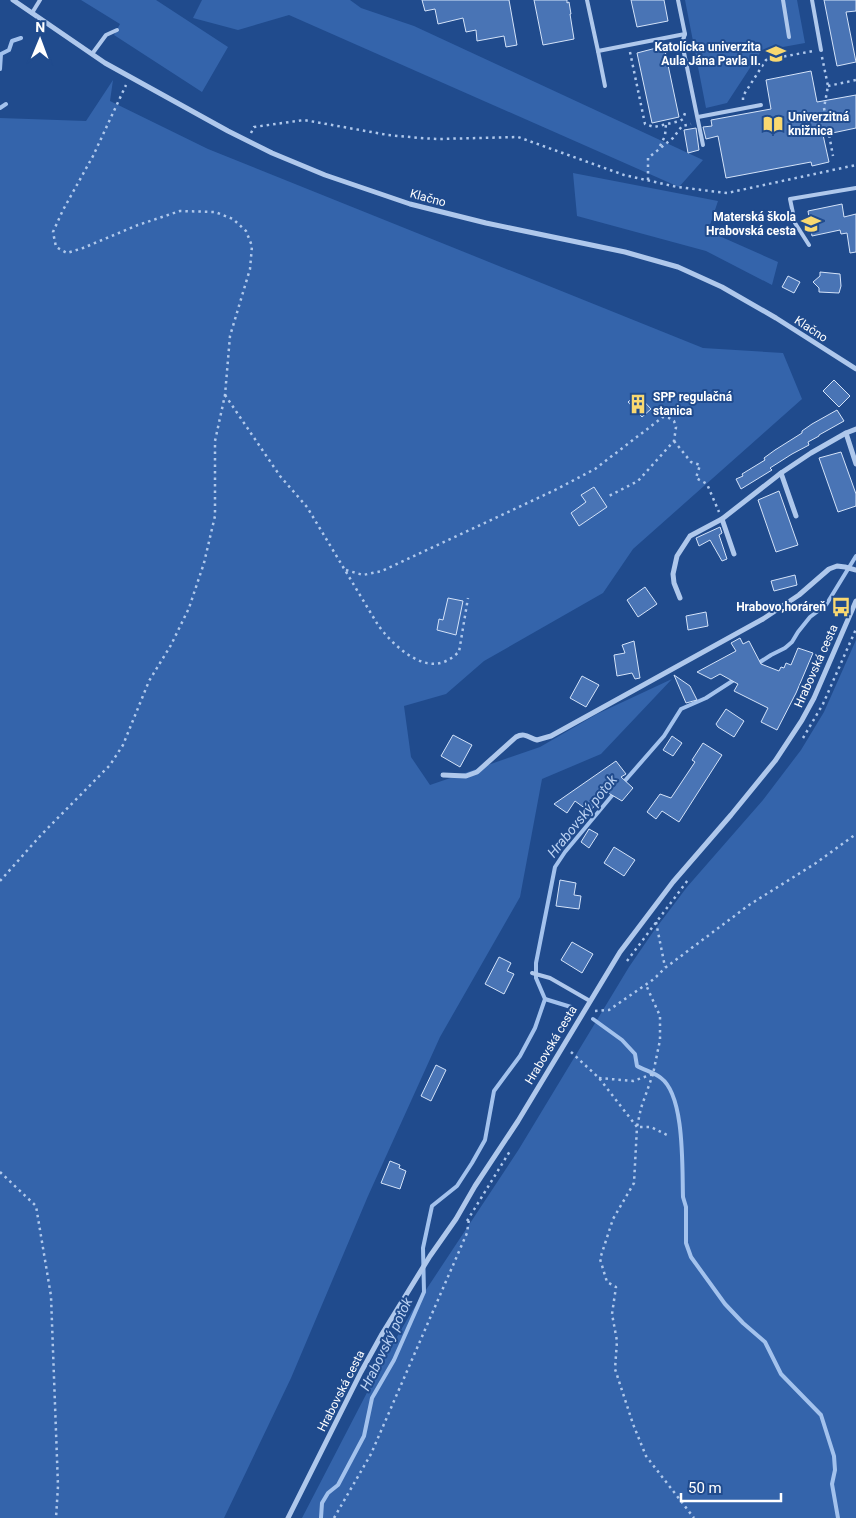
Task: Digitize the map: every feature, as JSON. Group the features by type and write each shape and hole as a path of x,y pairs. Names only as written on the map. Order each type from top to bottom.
{"street":[{"name":"Klačno","path":"13,0 92,54 130,77 248,141 307,168 368,191 460,217 625,252 663,262 696,274 776,318 856,369"},
{"path":"680,598 674,583 673,574 677,556 690,536 722,520 781,473 811,453 846,433 856,430"},
{"path":"846,433 856,464"},
{"path":"781,473 796,516"},
{"path":"722,520 734,554"},
{"path":"443,775 466,776 477,772 520,734 537,740 551,736 764,619 799,595 828,569 837,566 856,570"},
{"name":"Hrabovská cesta","path":"288,1518 361,1372 430,1256 456,1219 475,1186 518,1121 620,952 651,909 731,815 775,761 790,739 814,698 856,601"}],"lane":[{"path":"32,13 40,0"},
{"path":"587,0 605,86"},
{"path":"678,0 685,34 682,43 703,145"},
{"path":"782,0 789,37"},
{"path":"812,0 821,50"},
{"path":"92,54 106,35 117,30"},
{"path":"598,50 685,34"},
{"path":"698,119 761,106"},
{"path":"809,245 794,223 790,199 856,188"},
{"path":"532,973 550,978 590,1001"}],"path":[{"path":"628,45 645,124 654,127 683,119 688,106"},
{"path":"745,108 743,96 766,60 821,50 828,86 824,108 825,113"},
{"path":"0,880 110,765 123,746 149,681 171,645 189,608 204,563 215,516 215,441 225,395 230,336 250,269 252,246 246,231 233,220 216,212 180,212 138,225 68,253 56,247 53,232 62,210 93,156 130,77"},
{"path":"828,86 856,80"},
{"path":"648,180 648,158 673,138 682,126 698,119"},
{"path":"254,128 304,120 388,135 429,139 518,137 624,175 677,187 727,193 856,165"},
{"path":"660,147 666,136 666,124"},
{"path":"828,129 833,156"},
{"path":"225,395 280,476 307,507 378,625 390,640 411,657 429,663 446,662 459,652 468,598"},
{"path":"346,570 363,574 382,571 555,490 595,469 663,417 674,421 676,427 674,441 638,480 607,498"},
{"path":"674,441 691,462 700,465 696,478 707,484 722,520"},
{"path":"595,1011 609,1010 646,985 665,968 749,905 816,863 856,834"},
{"path":"656,922 665,968"},
{"path":"646,985 660,1016 660,1040 653,1074 641,1108 637,1127 634,1182 613,1219 600,1259 607,1282 616,1288 612,1314 617,1341 615,1369 633,1424 646,1456 694,1518"},
{"path":"571,1052 599,1078 637,1127"},
{"path":"599,1078 633,1081 653,1074"},
{"path":"637,1127 651,1127 670,1136"},
{"path":"0,1172 36,1206 51,1296 58,1486 56,1518"},
{"path":"334,1518 371,1454 467,1233 469,1218"}],"shaded area":[{"path":"81,0 156,0 228,47 202,92 114,35 120,24"},
{"path":"202,0 350,0 361,8 414,26 703,160 679,187 289,15 238,30 193,18"},
{"path":"685,0 797,0 805,43 761,51 727,103 706,108"},
{"path":"113,80 110,101 208,149 703,348 783,353 802,399 633,549 603,593 484,661 446,694 404,706 411,757 430,785 540,747 597,714 672,679 601,754 542,779 520,897 440,1037 368,1196 291,1378 224,1518 0,1518 0,118 86,121"},
{"path":"573,173 718,201 708,231 778,262 772,285 706,251 577,216"},
{"path":"856,640 856,1518 302,1518 387,1354 412,1311 519,1149 629,967 687,887 763,800 801,750 824,712"}],"building":[{"path":"422,0 509,0 517,45 506,47 504,36 477,41 476,30 466,32 463,18 438,24 435,9 425,11"},
{"path":"534,0 567,0 567,3 569,2 574,39 543,45"},
{"path":"631,0 664,0 668,21 637,27"},
{"path":"824,0 856,0 856,11 846,12 856,62 837,66"},
{"path":"664,46 679,117 652,123 637,53"},
{"name":"Univerzitná knižnica","path":"811,71 817,102 856,95 856,128 823,135 829,162 812,166 811,162 726,178 718,136 706,139 703,127 712,126 711,120 771,109 766,80"},
{"path":"696,128 699,150 688,153 684,130"},
{"path":"842,204 844,217 856,214 856,252 850,253 847,233 841,234 840,230 812,236 808,211"},
{"path":"820,272 840,274 841,286 839,293 819,292 819,288 813,282 820,276"},
{"path":"788,276 800,282 794,293 782,287"},
{"path":"834,380 850,396 839,407 823,391"},
{"name":"SPP regulačná stanica","path":"637,394 651,409 642,417 628,402"},
{"path":"837,410 844,421 808,442 809,445 770,468 772,470 741,489 736,479 743,476 742,474 765,460 764,458 802,433 812,424"},
{"path":"841,452 856,494 856,506 838,512 819,458"},
{"path":"594,487 607,507 579,526 571,513 586,502 581,495"},
{"path":"779,491 798,545 776,552 758,500"},
{"path":"720,527 722,533 719,535 727,559 722,561 710,540 699,546 696,538"},
{"path":"795,575 797,585 774,591 771,581"},
{"path":"645,587 657,604 638,617 627,600"},
{"path":"448,598 463,601 456,635 437,630 439,619 443,620"},
{"path":"706,612 708,626 688,630 686,616"},
{"path":"740,638 743,644 749,641 761,664 779,671 781,667 784,668 786,663 791,665 798,648 813,653 796,693 777,730 761,722 768,708 734,691 738,684 720,674 711,679 697,672 736,651 731,643"},
{"path":"634,641 640,678 635,679 632,673 617,676 614,655 625,653 622,645"},
{"path":"674,675 690,686 697,700 686,703"},
{"path":"582,676 599,685 586,707 570,698"},
{"path":"726,709 744,721 734,737 716,724"},
{"path":"453,735 472,745 460,767 441,756"},
{"path":"672,736 682,743 673,756 663,750"},
{"path":"703,743 722,755 679,822 662,811 656,819 647,812 660,794 671,798 695,762 692,760"},
{"path":"616,761 626,774 621,777 633,788 622,801 605,791 590,812 575,801 567,813 554,804"},
{"path":"589,829 598,834 589,848 581,842"},
{"path":"614,847 635,860 624,876 604,863"},
{"path":"560,880 576,883 574,895 581,896 579,909 556,906"},
{"path":"572,942 593,954 582,973 561,960"},
{"path":"499,957 511,963 507,971 514,974 504,994 485,984"},
{"path":"436,1065 446,1070 431,1101 421,1096"},
{"path":"390,1161 400,1165 399,1168 406,1171 400,1189 381,1183"}],"waterway":[{"path":"0,69 1,54 9,50 12,41 21,38"},
{"path":"0,108 6,104"},
{"name":"Hrabovský potok","path":"757,664 785,648 792,642 810,617 826,605 856,556"},
{"name":"Hrabovský potok","path":"623,783 664,736 681,709 706,698 737,678"},
{"name":"Hrabovský potok","path":"321,1518 322,1503 328,1493 338,1485 364,1436 372,1398 394,1360 424,1292 423,1248 432,1206 457,1186 472,1163 485,1140 494,1091 520,1056 535,1028 545,999 536,978 536,963 555,867 565,852 615,792"},
{"path":"545,999 571,1007"},
{"path":"593,1019 622,1040 635,1054 637,1066 659,1076 669,1087 674,1100 681,1133 683,1197 686,1207 686,1243 691,1257 725,1304 765,1342 781,1374 821,1415 834,1456 835,1470 832,1484 838,1518"}],"place":[{"name":"Katolícka univerzita Aula Jána Pavla II.","path":"776,54"},
{"name":"Univerzitná knižnica","path":"773,124"},
{"name":"Materská škola Hrabovská cesta","path":"811,224"},
{"name":"SPP regulačná stanica","path":"638,404"},
{"name":"Hrabovo,horáreň","path":"841,607"}]}
